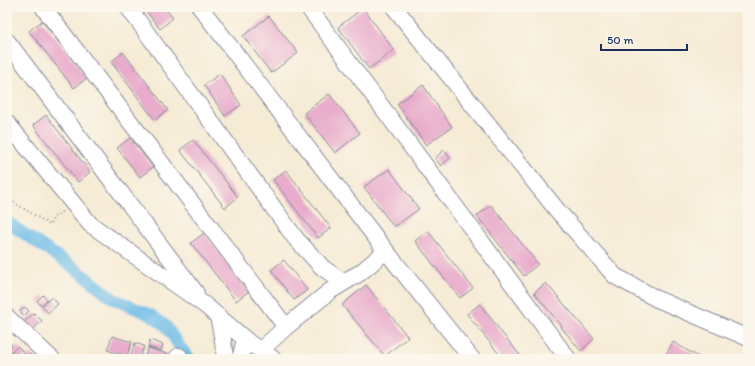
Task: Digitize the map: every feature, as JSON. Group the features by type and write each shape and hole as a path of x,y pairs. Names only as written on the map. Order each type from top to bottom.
{"street":[{"path":"43,7 286,327"},
{"path":"128,7 296,239 323,268 343,282 360,273"},
{"path":"200,7 386,251 472,359"},
{"path":"308,7 568,359"},
{"path":"394,7 557,210 615,276 657,299 748,338"},
{"path":"7,41 212,311 223,341 225,359"},
{"path":"7,123 72,204 90,224 212,311 245,340 267,354 286,327 330,291 360,273 386,251"},
{"path":"7,317 52,359"},
{"path":"240,359 245,340"},
{"path":"176,359 179,356 181,359"}],"path":[{"path":"7,198 50,225 54,217 72,204"}],"building":[{"path":"143,7 164,7 173,18 160,29"},
{"path":"363,8 394,50 369,69 338,27"},
{"path":"269,16 298,53 271,73 243,36"},
{"path":"42,21 87,78 74,88 29,31"},
{"path":"123,52 168,110 155,120 111,62"},
{"path":"220,74 241,105 225,116 204,85"},
{"path":"423,85 452,127 426,145 397,104"},
{"path":"329,94 360,133 335,153 304,113"},
{"path":"46,115 90,172 78,182 33,125"},
{"path":"130,138 153,167 140,177 117,148"},
{"path":"193,140 238,197 225,208 180,150"},
{"path":"444,150 450,158 441,166 435,158"},
{"path":"389,169 419,209 394,227 364,187"},
{"path":"286,170 331,228 318,238 273,180"},
{"path":"491,205 538,264 524,276 477,216"},
{"path":"428,231 473,288 460,298 415,241"},
{"path":"204,233 249,291 236,301 191,243"},
{"path":"284,260 307,290 294,300 271,270"},
{"path":"546,283 594,339 581,351 534,293"},
{"path":"366,285 408,337 385,356 342,305"},
{"path":"43,295 47,300 41,305 37,301"},
{"path":"52,297 58,304 48,313 42,306"},
{"path":"480,304 523,359 503,359 467,314"},
{"path":"25,307 29,311 24,316 20,311"},
{"path":"34,313 42,321 31,331 24,322"},
{"path":"112,336 132,342 127,356 107,350"},
{"path":"7,339 12,345 7,350"},
{"path":"150,340 163,345 161,351 148,347"},
{"path":"673,342 702,359 664,358"},
{"path":"135,343 144,346 140,359 130,358"},
{"path":"18,346 25,355 21,359 7,359 7,355"},
{"path":"148,348 170,355 168,359 144,359"},
{"path":"30,354 36,359 26,359"}],"waterway":[{"path":"7,222 74,268 114,299 151,315 166,326 190,359"}]}
